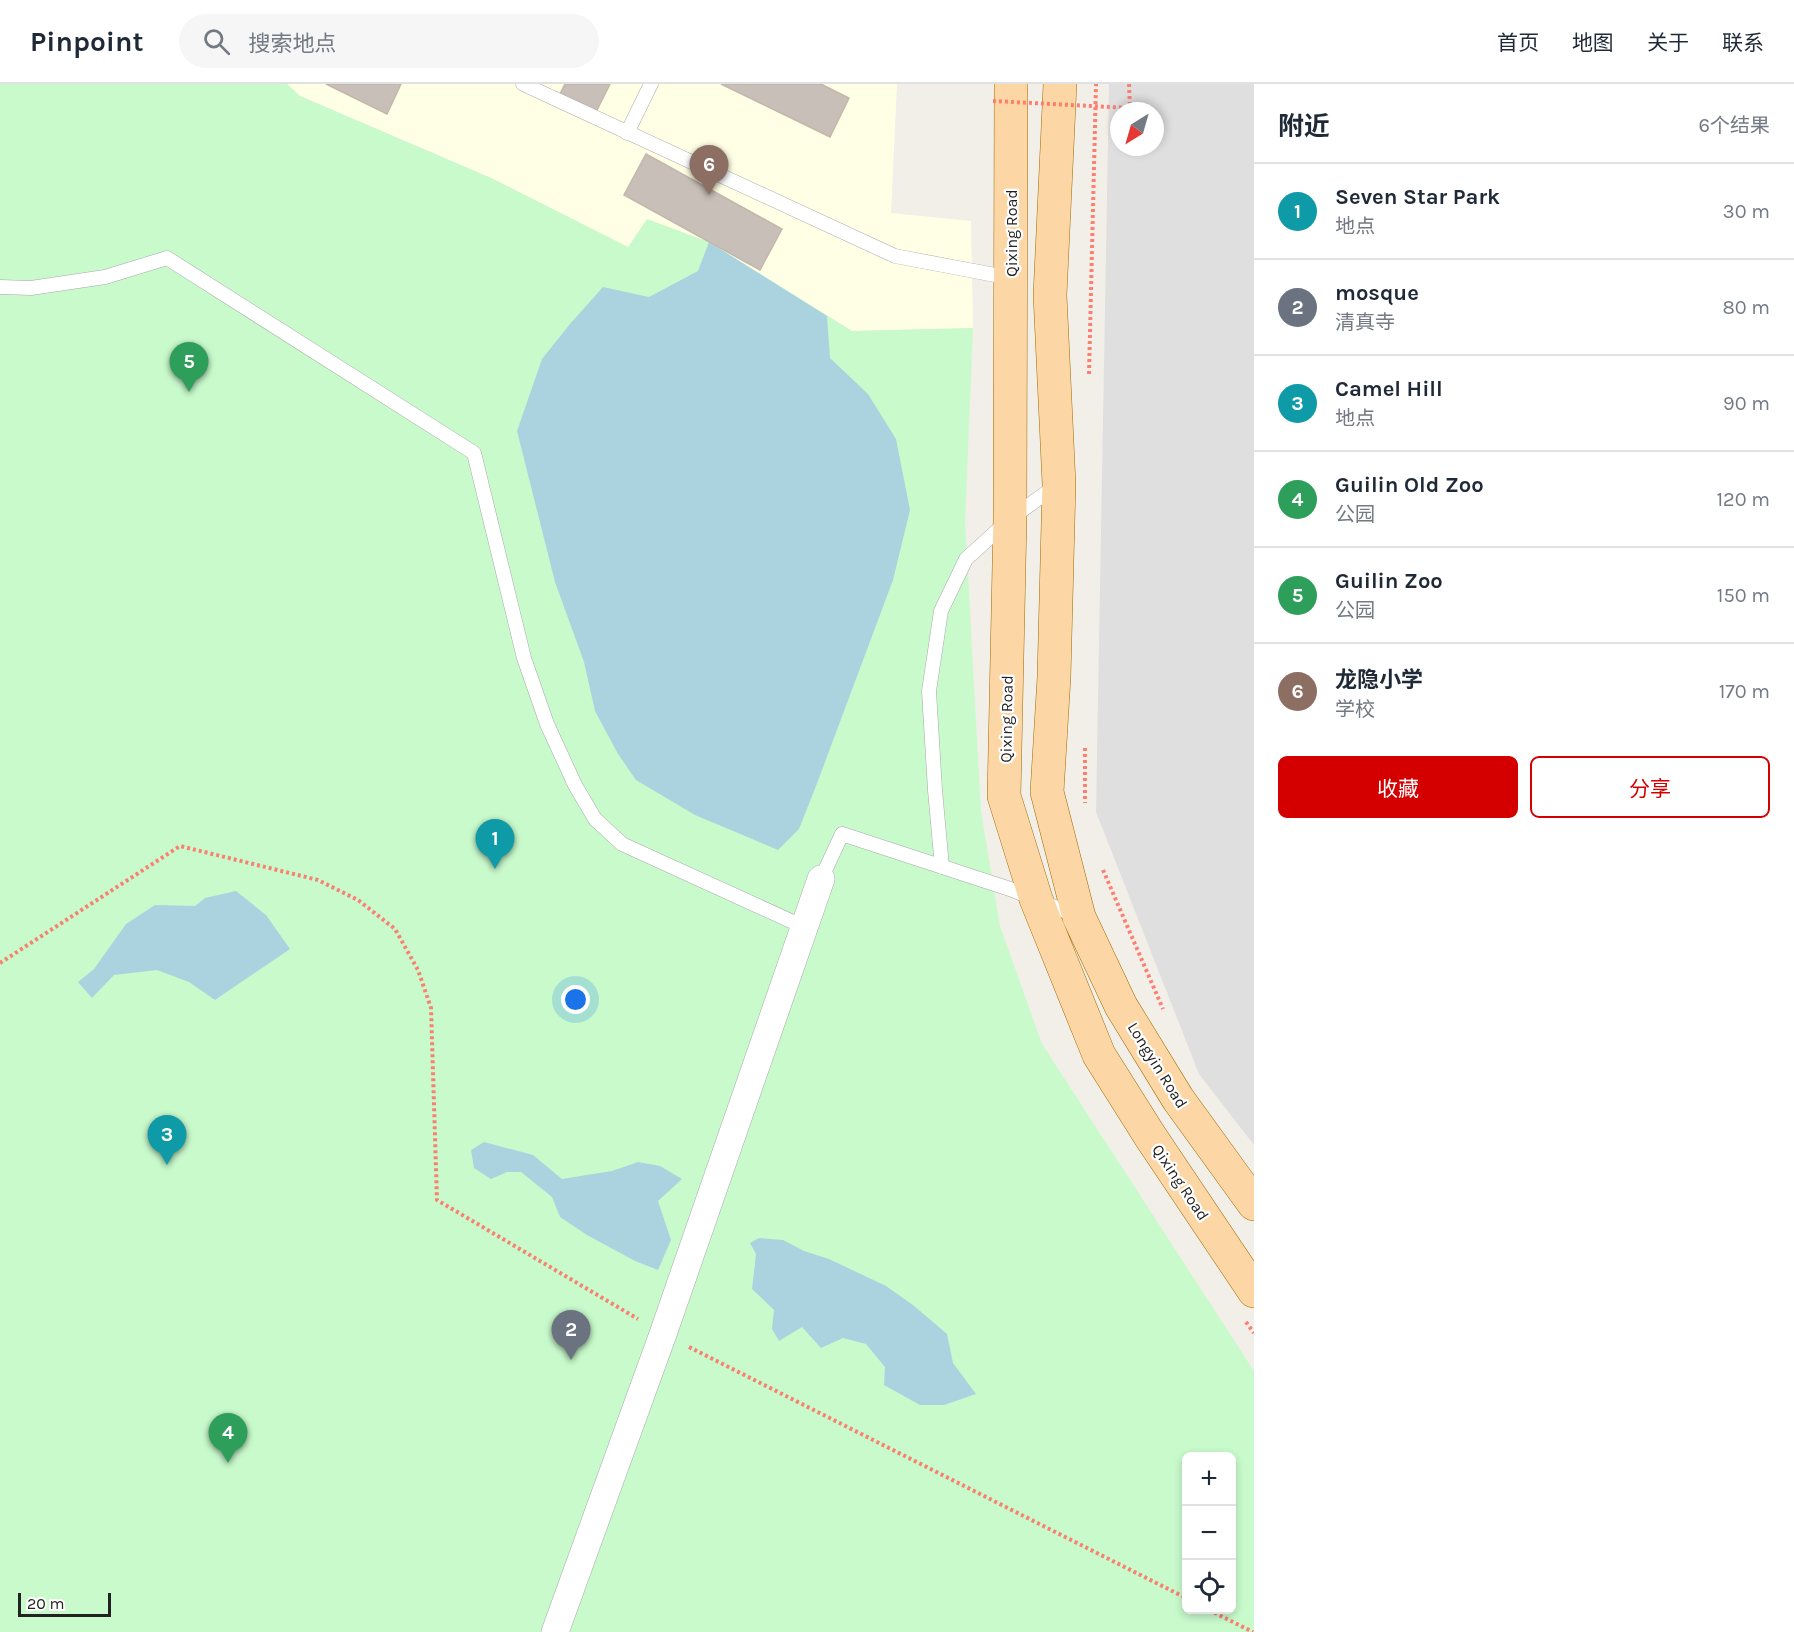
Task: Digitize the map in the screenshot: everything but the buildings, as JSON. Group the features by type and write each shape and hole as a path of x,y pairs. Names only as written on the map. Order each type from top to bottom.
{"main road":[{"path":"1060,84 1050,295 1059,484 1054,677 1047,792 1079,917"},
{"name":"Qixing Road","path":"1002,92 1011,278 1005,795 1036,899 1099,1055 1150,1136 1254,1291"},
{"name":"Longyin Road","path":"1079,917 1121,1006 1178,1099 1254,1204"}],"street":[{"path":"555,1632 663,1334 821,879"}],"lane":[{"path":"523,84 895,256 1011,278"},
{"path":"627,132 651,84"},
{"path":"0,287 31,288 105,278 167,258 474,453 524,658 547,724 575,785 595,819 622,844 804,927"},
{"path":"942,867 929,691 941,611 966,560 1010,519 1059,484"},
{"path":"821,879 842,834 1036,899 1079,917"}],"path":[{"path":"1089,380 1096,84"},
{"path":"1002,92 1130,108 1129,84"},
{"path":"1084,740 1085,807"},
{"path":"0,963 180,846 318,880 358,900 395,929 418,970 431,1008 437,1200 663,1334 1182,1596"},
{"path":"1099,862 1165,1012"},
{"path":"1217,1614 1253,1632"}],"shaded area":[{"path":"287,84 897,84 891,213 971,221 973,328 852,331 709,242 628,247 491,178 300,96"},
{"path":"1109,84 1254,84 1254,1145 1199,1074 1096,812"}],"green space":[{"path":"0,84 287,84 300,96 491,178 628,247 647,219 709,242 852,331 973,328 965,522 981,811 1000,926 1042,1044 1254,1371 1254,1632 0,1632"}],"water":[{"path":"709,242 827,316 830,358 868,394 896,439 910,510 893,580 816,786 799,829 778,850 695,815 636,780 618,754 595,711 584,662 555,582 517,431 542,359 603,287 649,297 698,271"},
{"path":"236,891 266,915 290,949 215,1000 189,982 157,970 114,975 92,998 78,982 94,969 126,924 155,905 195,906 205,898"},
{"path":"484,1142 533,1155 562,1179 612,1171 638,1162 660,1166 682,1179 658,1201 671,1240 658,1270 635,1261 587,1235 560,1217 552,1197 521,1172 507,1172 491,1179 474,1168 471,1150"},
{"path":"759,1238 783,1240 804,1251 829,1259 886,1286 913,1305 947,1334 953,1363 976,1394 944,1405 920,1405 884,1385 885,1367 866,1344 843,1338 821,1348 802,1327 779,1341 772,1329 774,1310 752,1289 756,1254 750,1243"}],"place":[{"name":"龙隐小学","path":"709,195"},
{"name":"Guilin Zoo","path":"189,392"},
{"name":"Seven Star Park","path":"495,869"},
{"name":"Camel Hill","path":"167,1165"},
{"name":"mosque","path":"571,1360"},
{"name":"Guilin Old Zoo","path":"228,1463"}]}
